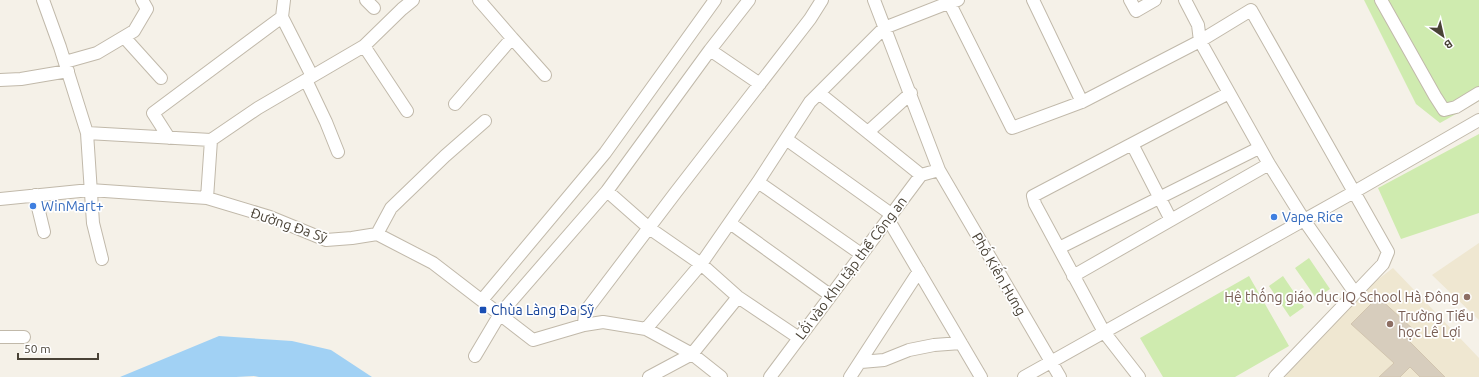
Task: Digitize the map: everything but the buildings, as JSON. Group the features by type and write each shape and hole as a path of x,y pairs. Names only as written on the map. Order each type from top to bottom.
{"street":[{"path":"43,0 66,67 86,133 93,223 102,259"},
{"path":"0,80 21,79 66,67 97,53 134,31 147,9 142,0"},
{"path":"284,0 282,18 309,78 338,152"},
{"path":"366,0 374,8"},
{"path":"86,133 211,140 258,108 364,46 413,0"},
{"path":"479,0 546,75"},
{"path":"482,300 605,154 715,0"},
{"path":"475,356 500,314 607,191 710,50 749,0"},
{"path":"584,325 585,312 810,19 822,0"},
{"name":"Phố Kiến Hưng","path":"874,0 911,92 939,170 1060,377"},
{"path":"1033,0 1082,102"},
{"path":"1130,0 1136,11 1155,0"},
{"path":"1186,0 1198,25 1200,41 1259,148 1304,220 1354,293"},
{"path":"1381,0 1444,110 1456,107 1479,93"},
{"path":"646,329 701,264 758,182 810,102 884,28 951,1 1012,128 1082,102 1200,41 1251,10 1388,252 1382,264 1354,293 1298,358 1275,377"},
{"path":"169,138 153,113 282,18"},
{"path":"124,37 161,78"},
{"path":"456,104 512,38"},
{"path":"364,46 407,112"},
{"path":"710,50 760,84"},
{"path":"868,132 911,92"},
{"path":"819,93 921,175 939,170"},
{"path":"1139,377 1104,332 1035,204 1033,196 1230,93"},
{"path":"1024,377 1354,192 1479,120"},
{"path":"484,121 445,156 392,208 377,234 433,263 533,340 584,325 603,322 646,329 692,354 721,377"},
{"path":"786,139 889,216 919,271 981,377"},
{"path":"207,198 211,140"},
{"path":"1132,144 1171,220"},
{"path":"1059,248 1259,148"},
{"path":"1073,276 1269,164"},
{"name":"Lối vào Khu tập thể Công an","path":"770,377 921,175"},
{"path":"758,182 861,254"},
{"name":"Đường Đa Sỹ","path":"0,199 90,190 207,198 270,217 326,240 377,234"},
{"path":"607,191 649,228 701,264 738,297 798,338"},
{"path":"35,196 44,232"},
{"path":"730,222 830,295"},
{"path":"850,377 919,271"},
{"path":"649,377 692,354 738,297"},
{"path":"0,337 24,337"},
{"path":"861,362 884,360 909,350 934,345 961,343"}],"shaded area":[{"name":"Hệ thống giáo dục IQ School Hà Đông","path":"1479,243 1479,320 1432,275"},
{"name":"Trường Tiểu học Lê Lợi","path":"1393,268 1479,358 1479,377 1285,377 1364,290"}],"green space":[{"path":"1364,0 1479,0 1479,101 1440,123 1416,104"},
{"path":"1479,134 1479,213 1401,239 1378,188"},
{"path":"1309,258 1330,289 1316,298 1295,268"},
{"path":"1249,276 1289,346 1235,377 1163,377 1140,338"},
{"path":"1283,276 1304,307 1290,317 1269,286"}],"water":[{"path":"219,336 292,341 331,350 372,377 120,377"}],"place":[{"name":"WinMart+","path":"33,206"},
{"name":"Vape Rice","path":"1274,217"},
{"name":"Hệ thống giáo dục IQ School Hà Đông","path":"1467,297"},
{"name":"Chùa Làng Đa Sỹ","path":"483,310"},
{"name":"Trường Tiểu học Lê Lợi","path":"1390,324"}]}
